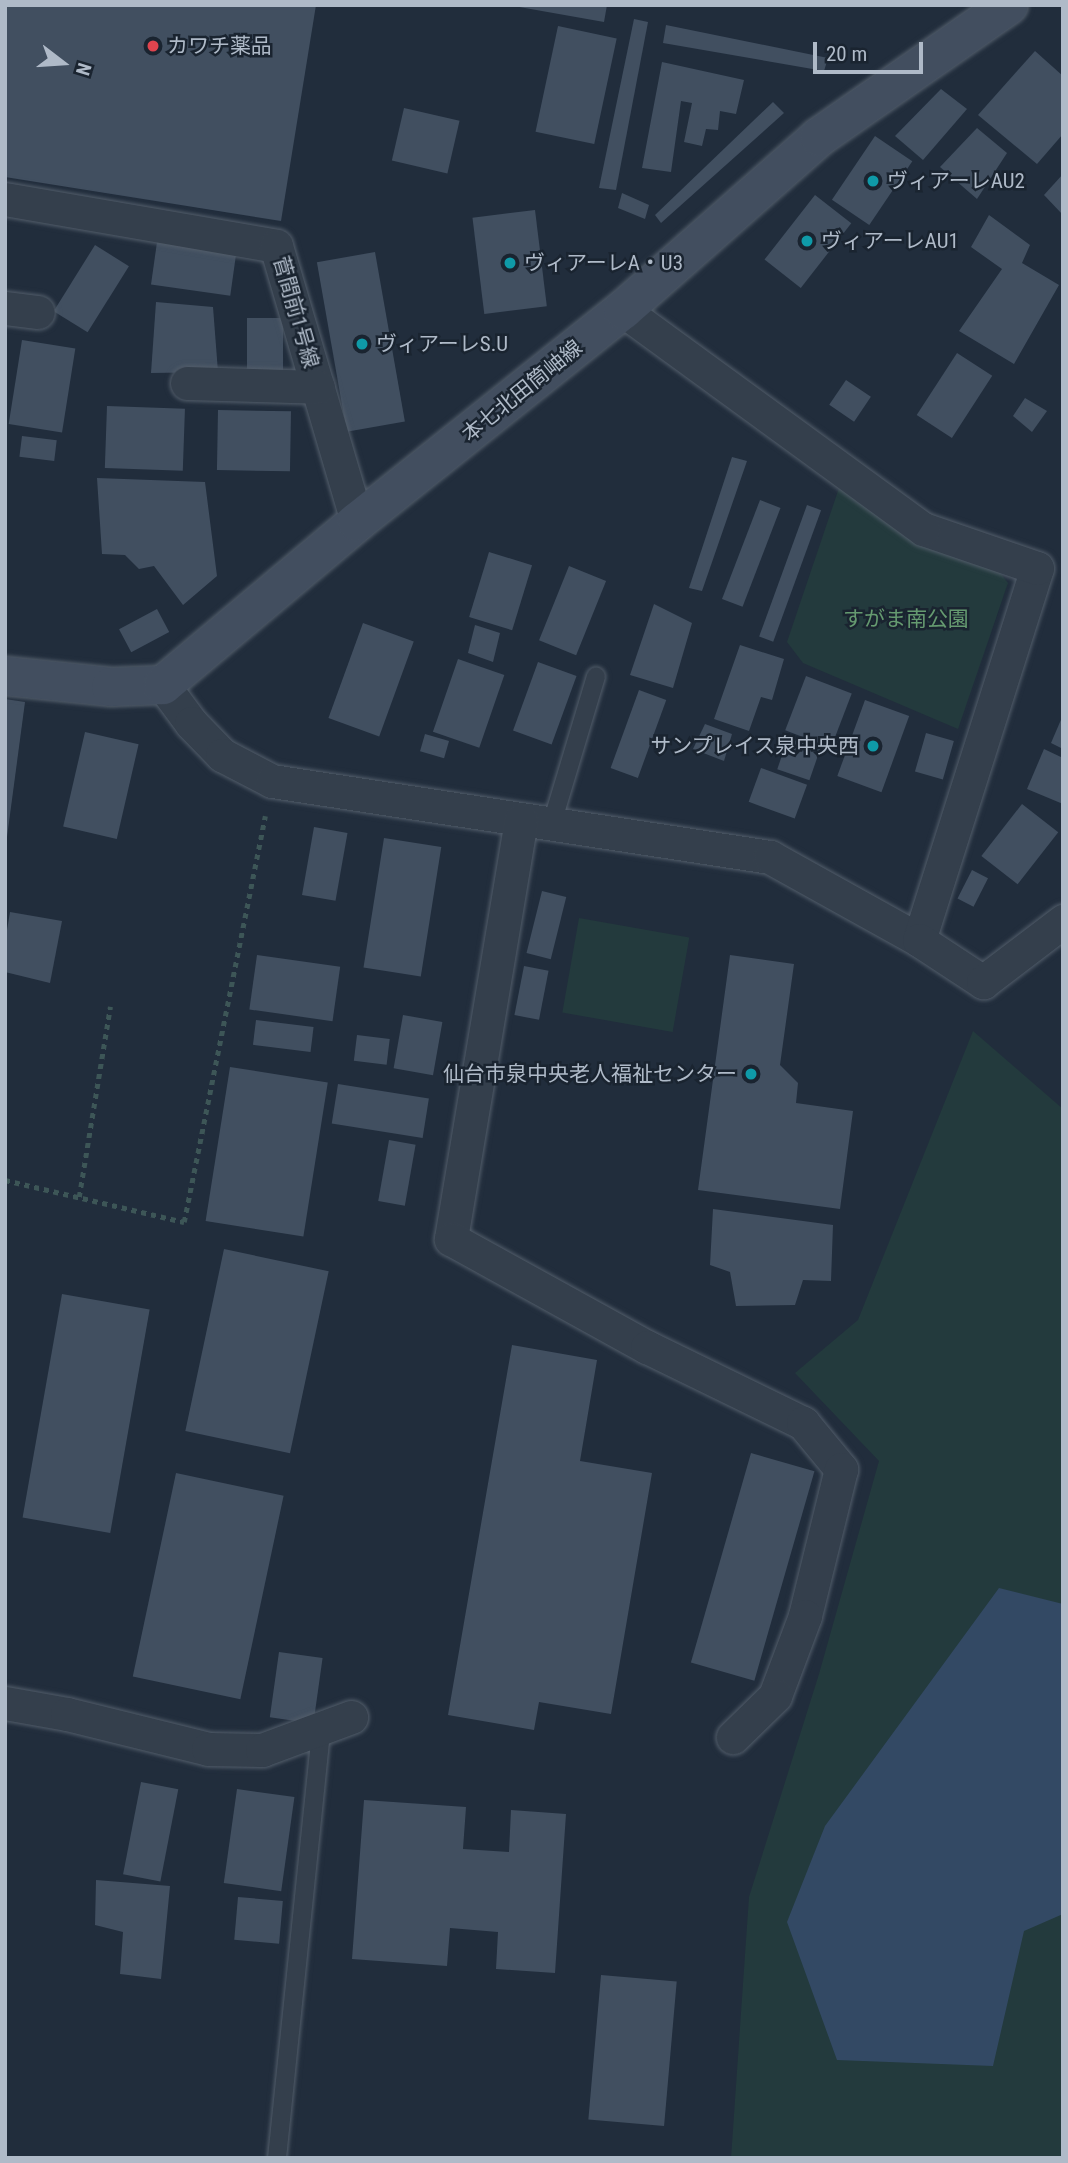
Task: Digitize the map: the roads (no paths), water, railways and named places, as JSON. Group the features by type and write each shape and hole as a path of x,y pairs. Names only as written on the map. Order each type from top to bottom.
{"street":[{"name":"本七北田筒岫線","path":"163,685 357,522 623,310 819,137 1009,5"},
{"name":"菅間前1号線","path":"5,200 276,246 357,522"},
{"path":"5,308 38,312"},
{"path":"623,310 923,529 1037,568 919,940"},
{"path":"187,383 318,387"},
{"path":"5,676 111,687 163,685 191,723 222,755 272,781 770,857 919,940 983,982 1063,921"},
{"path":"536,822 452,1239 647,1347 803,1423 841,1469 805,1616 775,1696 733,1737"},
{"path":"5,1703 67,1714 208,1749 262,1750 351,1717"}],"lane":[{"path":"536,822 596,676"},
{"path":"277,2158 321,1729"}],"water":[{"path":"999,1588 1063,1604 1063,1914 1024,1931 993,2066 837,2060 787,1922 825,1826"}],"place":[{"name":"カワチ薬品","path":"153,46"},
{"name":"ヴィアーレAU2","path":"873,181"},
{"name":"ヴィアーレAU1","path":"807,241"},
{"name":"ヴィアーレA・U3","path":"510,263"},
{"name":"ヴィアーレS.U","path":"362,344"},
{"name":"サンプレイス泉中央西","path":"873,746"},
{"name":"仙台市泉中央老人福祉センター","path":"751,1074"}],"park label":[{"name":"すがま南公園","path":"906,619"}]}
